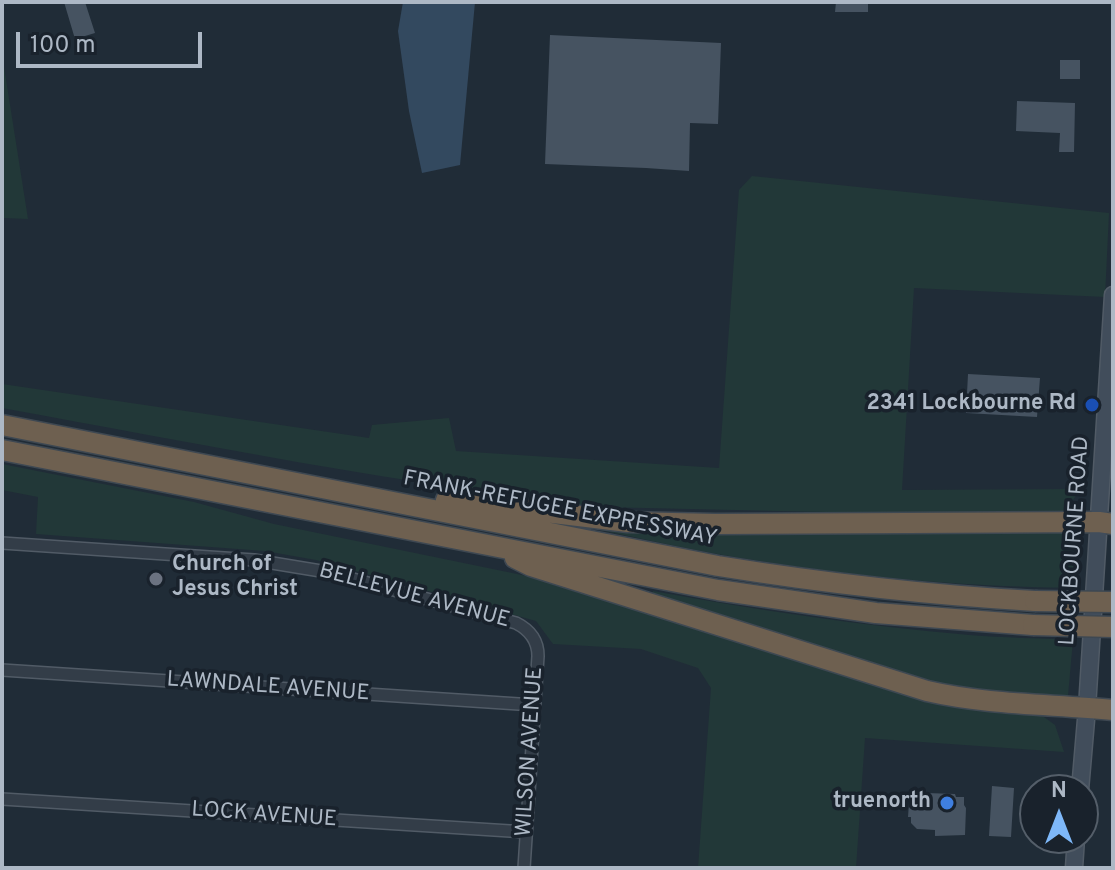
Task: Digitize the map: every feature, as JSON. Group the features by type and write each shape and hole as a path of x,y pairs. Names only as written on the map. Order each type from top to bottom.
{"highway":[{"name":"FRANK-REFUGEE EXPRESSWAY","path":"2,425 664,556 785,577 938,595 1113,602"},
{"path":"2,450 783,601 876,613 1033,625 1113,627"},
{"path":"390,500 439,500 628,522 1106,523"},
{"path":"490,545 531,566 927,691 1015,704 1113,710"}],"main road":[{"name":"LOCKBOURNE ROAD","path":"1081,774 1106,523 1113,295"}],"street":[{"name":"BELLEVUE AVENUE","path":"2,543 254,560 327,572 516,623 526,628 533,637"},
{"name":"WILSON AVENUE","path":"524,868 538,646 533,637"},
{"name":"LAWNDALE AVENUE","path":"2,670 534,705"},
{"name":"LOCK AVENUE","path":"2,799 526,832"}],"green space":[{"path":"2,54 28,219 4,218 2,233"},
{"path":"752,176 1109,213 1105,297 914,288 902,490 1080,489 1066,511 1049,517 600,507 375,475 2,408 2,384 369,438 372,425 449,418 456,451 719,468 739,190"},
{"path":"2,464 194,502 274,524 551,581 1044,717 1055,725 1064,752 865,738 856,868 698,868 711,688 698,668 641,649 553,644 536,621 316,560 265,551 36,534 38,497 2,490"},
{"path":"580,526 1070,528 1079,533 1077,588 958,584 878,577 715,553"},
{"path":"653,591 890,627 982,636 1073,640 1068,696 1007,695 940,684 889,671 652,596"}],"water":[{"path":"403,2 475,2 460,165 422,173 409,111 398,31"}],"building":[{"path":"64,2 85,2 95,33 75,39"},
{"path":"836,2 868,2 868,12 835,12"},
{"path":"550,35 721,43 718,124 690,123 689,171 545,164"},
{"path":"1060,60 1080,60 1080,79 1060,79"},
{"path":"1017,101 1075,103 1074,152 1059,152 1060,133 1016,131"},
{"path":"968,374 1040,378 1037,417 966,413"},
{"path":"992,786 1014,788 1011,837 989,836"},
{"path":"922,795 964,797 965,835 935,836 935,830 917,829 911,823 909,803 922,802"}],"place":[{"name":"2341 Lockbourne Rd","path":"1092,405"},
{"name":"Church of Jesus Christ","path":"156,579"},
{"name":"truenorth","path":"947,803"}]}
